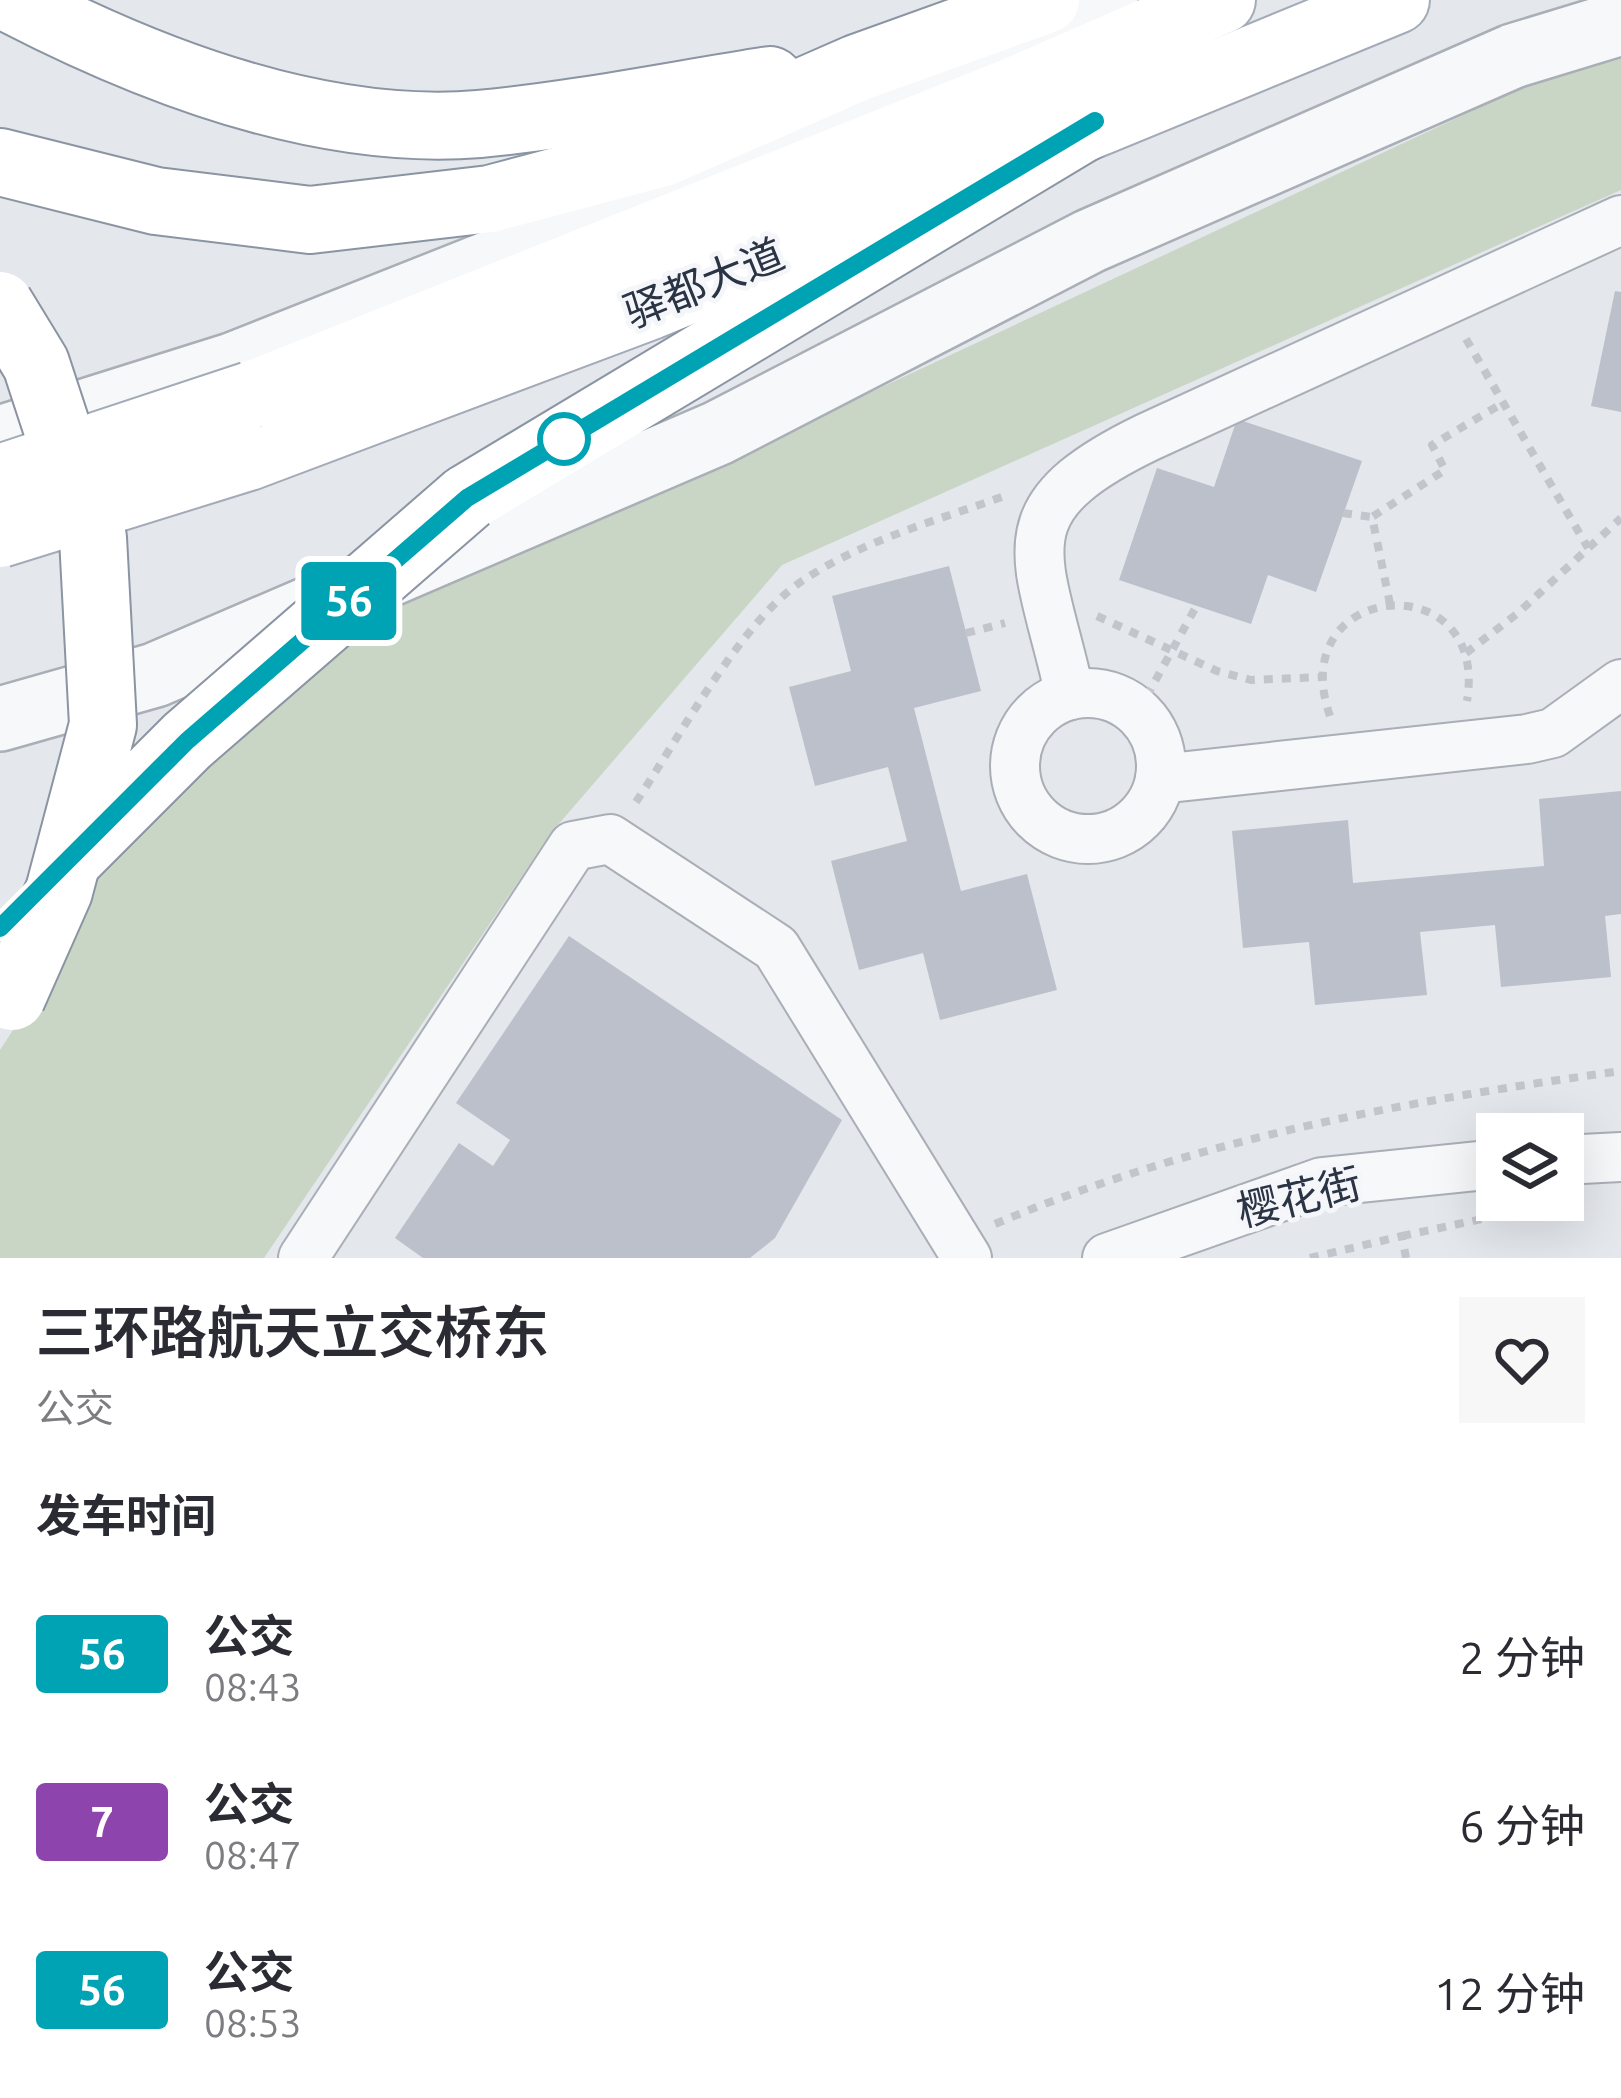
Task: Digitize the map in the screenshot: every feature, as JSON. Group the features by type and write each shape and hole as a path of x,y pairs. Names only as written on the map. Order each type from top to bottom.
{"main road":[{"path":"14,0 166,66 325,117 476,124 856,68"},
{"path":"0,162 156,200 310,220 490,199 663,153 856,68 1046,0"},
{"name":"驿都大道","path":"0,478 251,395 1011,92 1222,0"},
{"name":"驿都大道","path":"0,534 248,457 650,306 1396,0"},
{"path":"0,928 187,741 467,498 1095,121"},
{"path":"0,305 36,364 94,538 103,724 59,891 0,1014"}],"street":[{"path":"0,439 299,339 745,162 1106,0"},
{"path":"0,719 155,675 221,647 718,433 1090,242 1513,56 1621,22"},
{"path":"1070,695 1037,551 1040,522 1059,492 1093,464 1621,220"},
{"path":"1160,778 1553,733 1621,684"},
{"path":"1094,693 1138,712 1153,731 1160,778 1152,802 1116,833 1093,840 1047,828 1024,800 1014,766 1030,722 1070,695 1094,693"},
{"path":"303,1258 573,846 610,839 776,948 961,1249"},
{"path":"1584,1159 1621,1157"},
{"name":"樱花街","path":"1107,1258 1322,1182 1476,1166"}],"path":[{"path":"1444,301 1588,548"},
{"path":"1343,513 1372,517 1445,470 1432,445 1504,403"},
{"path":"610,839 763,615 802,581 869,546 1093,464"},
{"path":"1372,517 1390,604"},
{"path":"1466,653 1621,518"},
{"path":"1390,604 1414,605 1437,615 1466,653 1471,677 1456,723 1404,752 1366,748 1329,716 1321,677 1329,643 1344,623 1390,604"},
{"path":"1138,712 1177,651 1197,605"},
{"path":"966,633 1052,612 1101,616 1217,671 1251,680 1321,677"},
{"path":"961,1249 1092,1183 1273,1130 1470,1092 1621,1071"},
{"path":"1310,1258 1476,1220"},
{"path":"1402,1236 1406,1258"}],"green space":[{"path":"1621,52 1621,190 782,565 551,833 264,1258 0,1258 0,1050 28,1007 72,891 394,596 790,430 1562,69"}],"building":[{"path":"1615,291 1621,292 1621,412 1591,406"},
{"path":"1237,419 1362,461 1316,592 1268,575 1251,624 1119,580 1157,468 1214,487"},
{"path":"949,566 981,691 914,708 961,891 1027,874 1057,990 940,1020 923,953 859,970 831,861 907,841 888,767 815,786 789,687 851,671 832,596"},
{"path":"1621,791 1621,914 1605,916 1611,977 1501,987 1495,925 1420,932 1427,995 1315,1005 1309,942 1243,948 1232,831 1348,820 1353,883 1544,866 1539,799"},
{"path":"569,936 842,1120 775,1238 750,1258 423,1258 395,1238 459,1143 493,1166 510,1140 456,1103"}],"bus line":[{"name":"56","path":"0,928 187,741 467,498 1095,121"}]}
